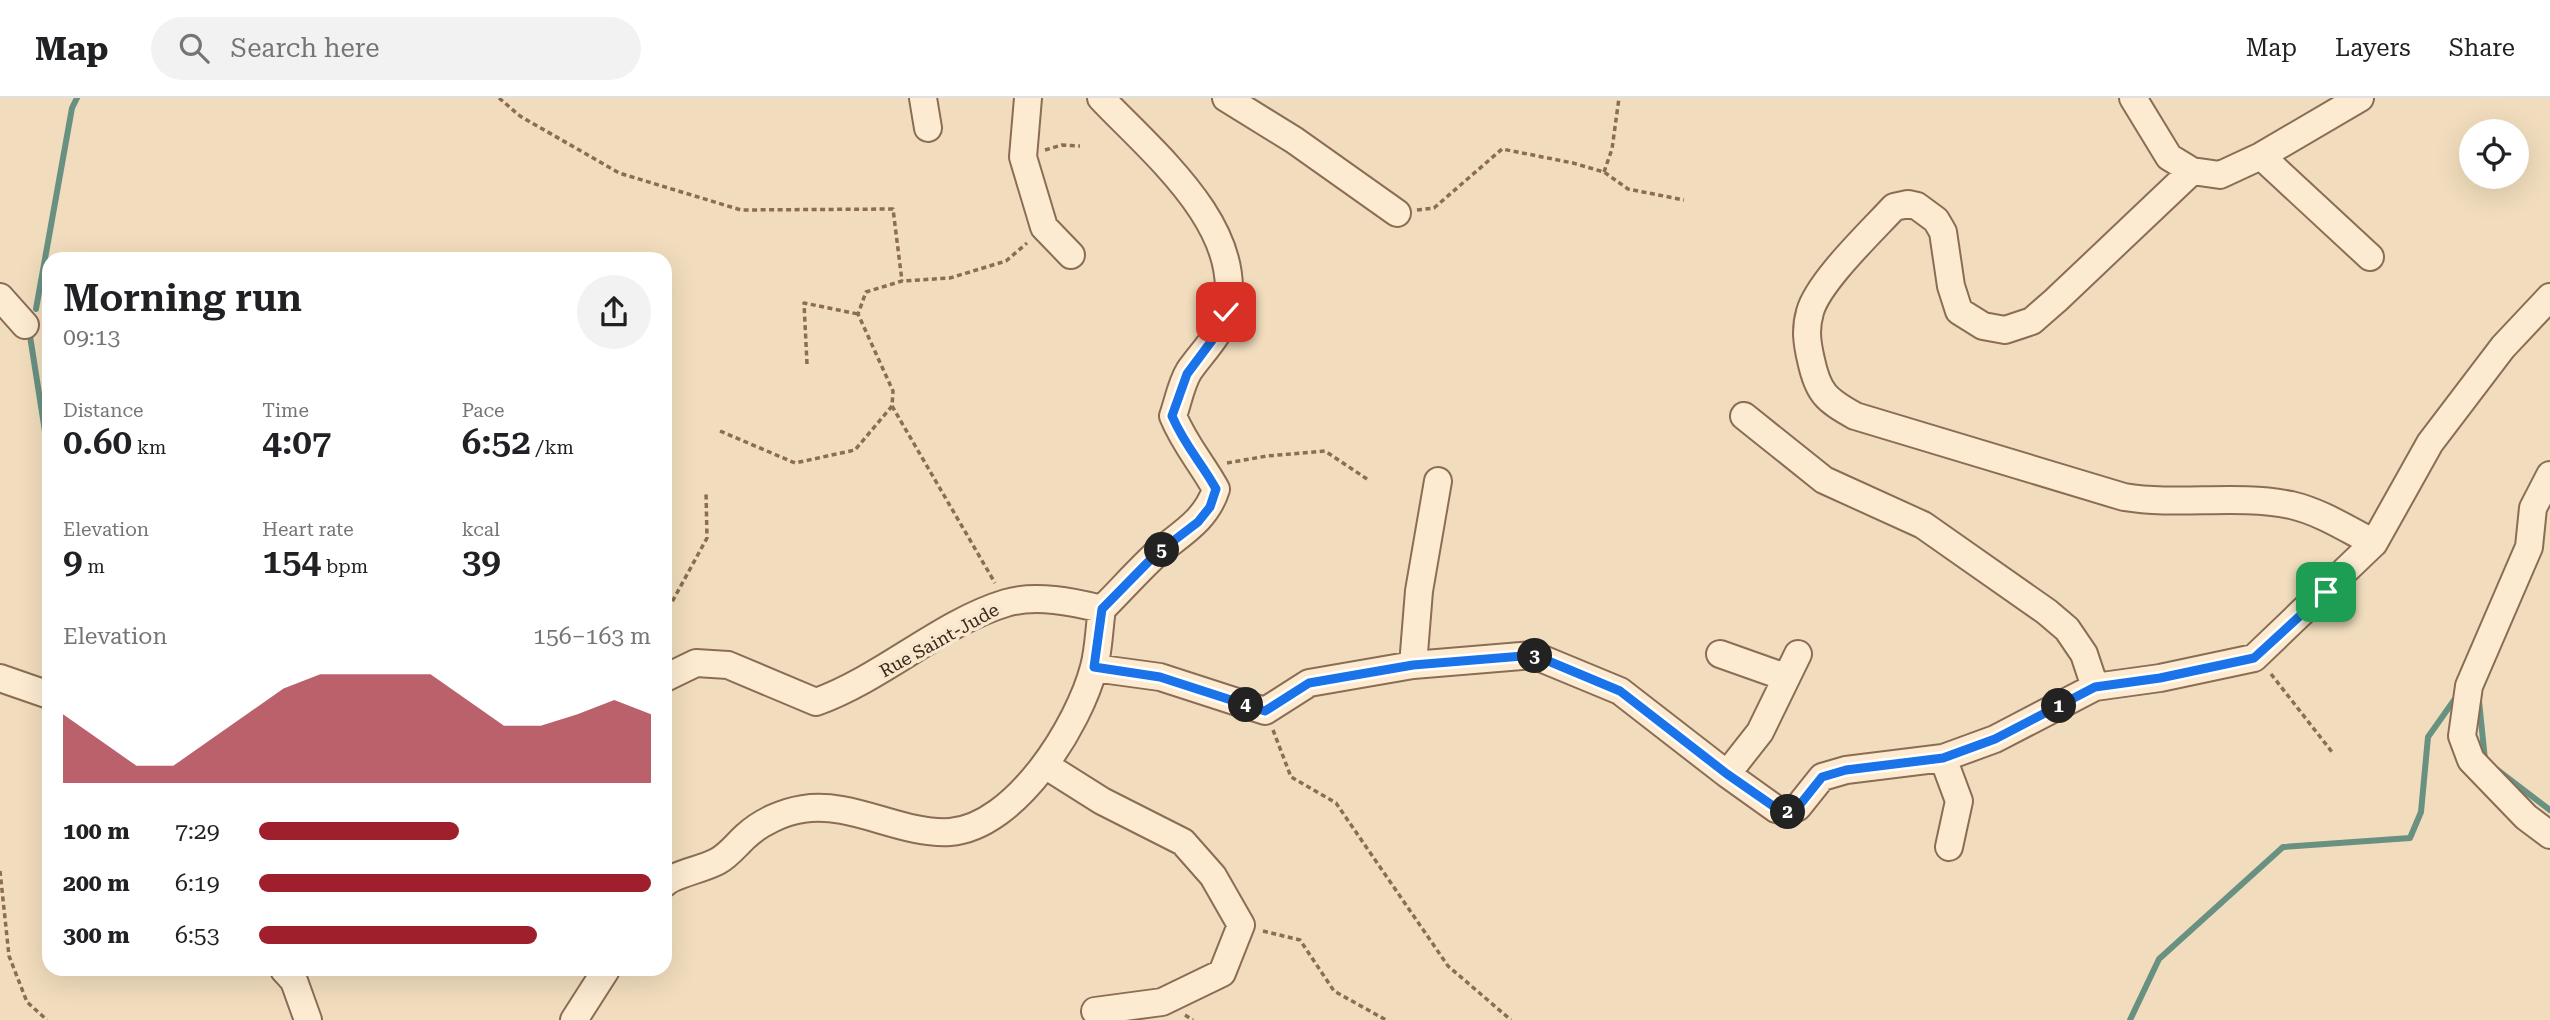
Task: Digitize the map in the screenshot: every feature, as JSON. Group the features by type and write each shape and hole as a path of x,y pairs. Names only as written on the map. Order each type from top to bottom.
{"street":[{"path":"923,98 929,128"},
{"path":"1028,98 1023,157 1044,228 1071,255"},
{"path":"672,880 722,859 748,834 771,819 805,809 849,812 950,832 984,823 1045,765 1066,734 1094,667 1102,609 1155,555 1198,522 1210,507 1216,489 1205,468 1186,446 1172,416 1187,374 1216,335 1226,312 1228,274 1214,232 1187,185 1101,98"},
{"path":"1226,98 1294,140 1396,213"},
{"path":"2133,98 2169,157 2192,171 2220,175 2261,156 2360,98"},
{"path":"2261,156 2370,257"},
{"path":"2192,171 2032,321 2005,330 1983,326 1959,311 1951,286 1943,232 1936,220 1917,206 1908,204 1894,207 1819,291 1810,311 1806,337 1815,380 1828,401 1855,416 2124,497 2159,501 2290,505 2317,513 2374,543"},
{"path":"0,297 25,325"},
{"path":"1094,667 1160,677 1265,711 1309,683 1413,665 1534,655 1620,691 1727,774 1776,808 1788,812 1798,807 1822,777 1846,770 1943,758 1995,739 2095,687 2160,678 2254,658 2374,543 2430,443 2503,347 2550,297"},
{"path":"1744,416 1824,480 1923,525 2047,612 2067,629 2084,654 2095,687"},
{"path":"2550,475 2533,508 2529,547 2469,686 2462,736 2471,760 2526,817 2550,835"},
{"path":"1413,665 1419,591 1438,481"},
{"name":"Rue Saint-Jude","path":"672,675 696,663 728,665 816,702 849,690 922,646 1007,603 1067,600 1102,609"},
{"path":"1720,654 1785,677"},
{"path":"1727,774 1759,732 1798,654"},
{"path":"0,678 42,693"},
{"path":"1943,758 1959,802 1948,847"},
{"path":"1045,765 1102,802 1183,842 1213,876 1241,925 1222,973 1162,1002 1095,1011"},
{"path":"289,976 308,1020"},
{"path":"574,1020 602,976"}],"path":[{"path":"499,98 520,116 619,173 741,210 893,209 902,281"},
{"path":"1604,172 1612,149 1619,98"},
{"path":"1023,157 1062,145 1080,146"},
{"path":"1396,213 1434,208 1502,149 1573,163 1604,172 1628,189 1684,200"},
{"path":"1007,603 892,406 893,391 858,314 866,292 902,281 950,278 1006,261 1044,228"},
{"path":"807,364 804,303 858,314"},
{"path":"720,431 795,463 855,450 892,406"},
{"path":"1205,468 1267,456 1325,452 1367,479"},
{"path":"672,602 707,538 706,492"},
{"path":"2254,658 2281,685 2332,752"},
{"path":"1265,711 1292,777 1336,803 1448,966 1511,1020"},
{"path":"0,871 9,956 27,1002 47,1020"},
{"path":"1241,925 1300,940 1334,991 1386,1020"}],"waterway":[{"path":"46,252 72,108 77,98"},
{"path":"36,309 42,276"},
{"path":"30,336 42,412"},
{"path":"2130,1020 2159,959 2283,847 2410,838 2421,812 2428,737 2457,696"},
{"path":"2479,701 2485,760"},
{"path":"2496,769 2550,810"}],"route":[{"path":"1226,312 1216,335 1187,374 1172,416 1186,446 1205,468 1216,489 1210,507 1198,522 1155,555 1102,609 1094,667 1160,677 1265,711 1309,683 1413,665 1534,655 1620,691 1727,774 1776,808 1788,812 1798,807 1822,777 1846,770 1943,758 1995,739 2095,687 2160,678 2254,658 2326,592"}]}
